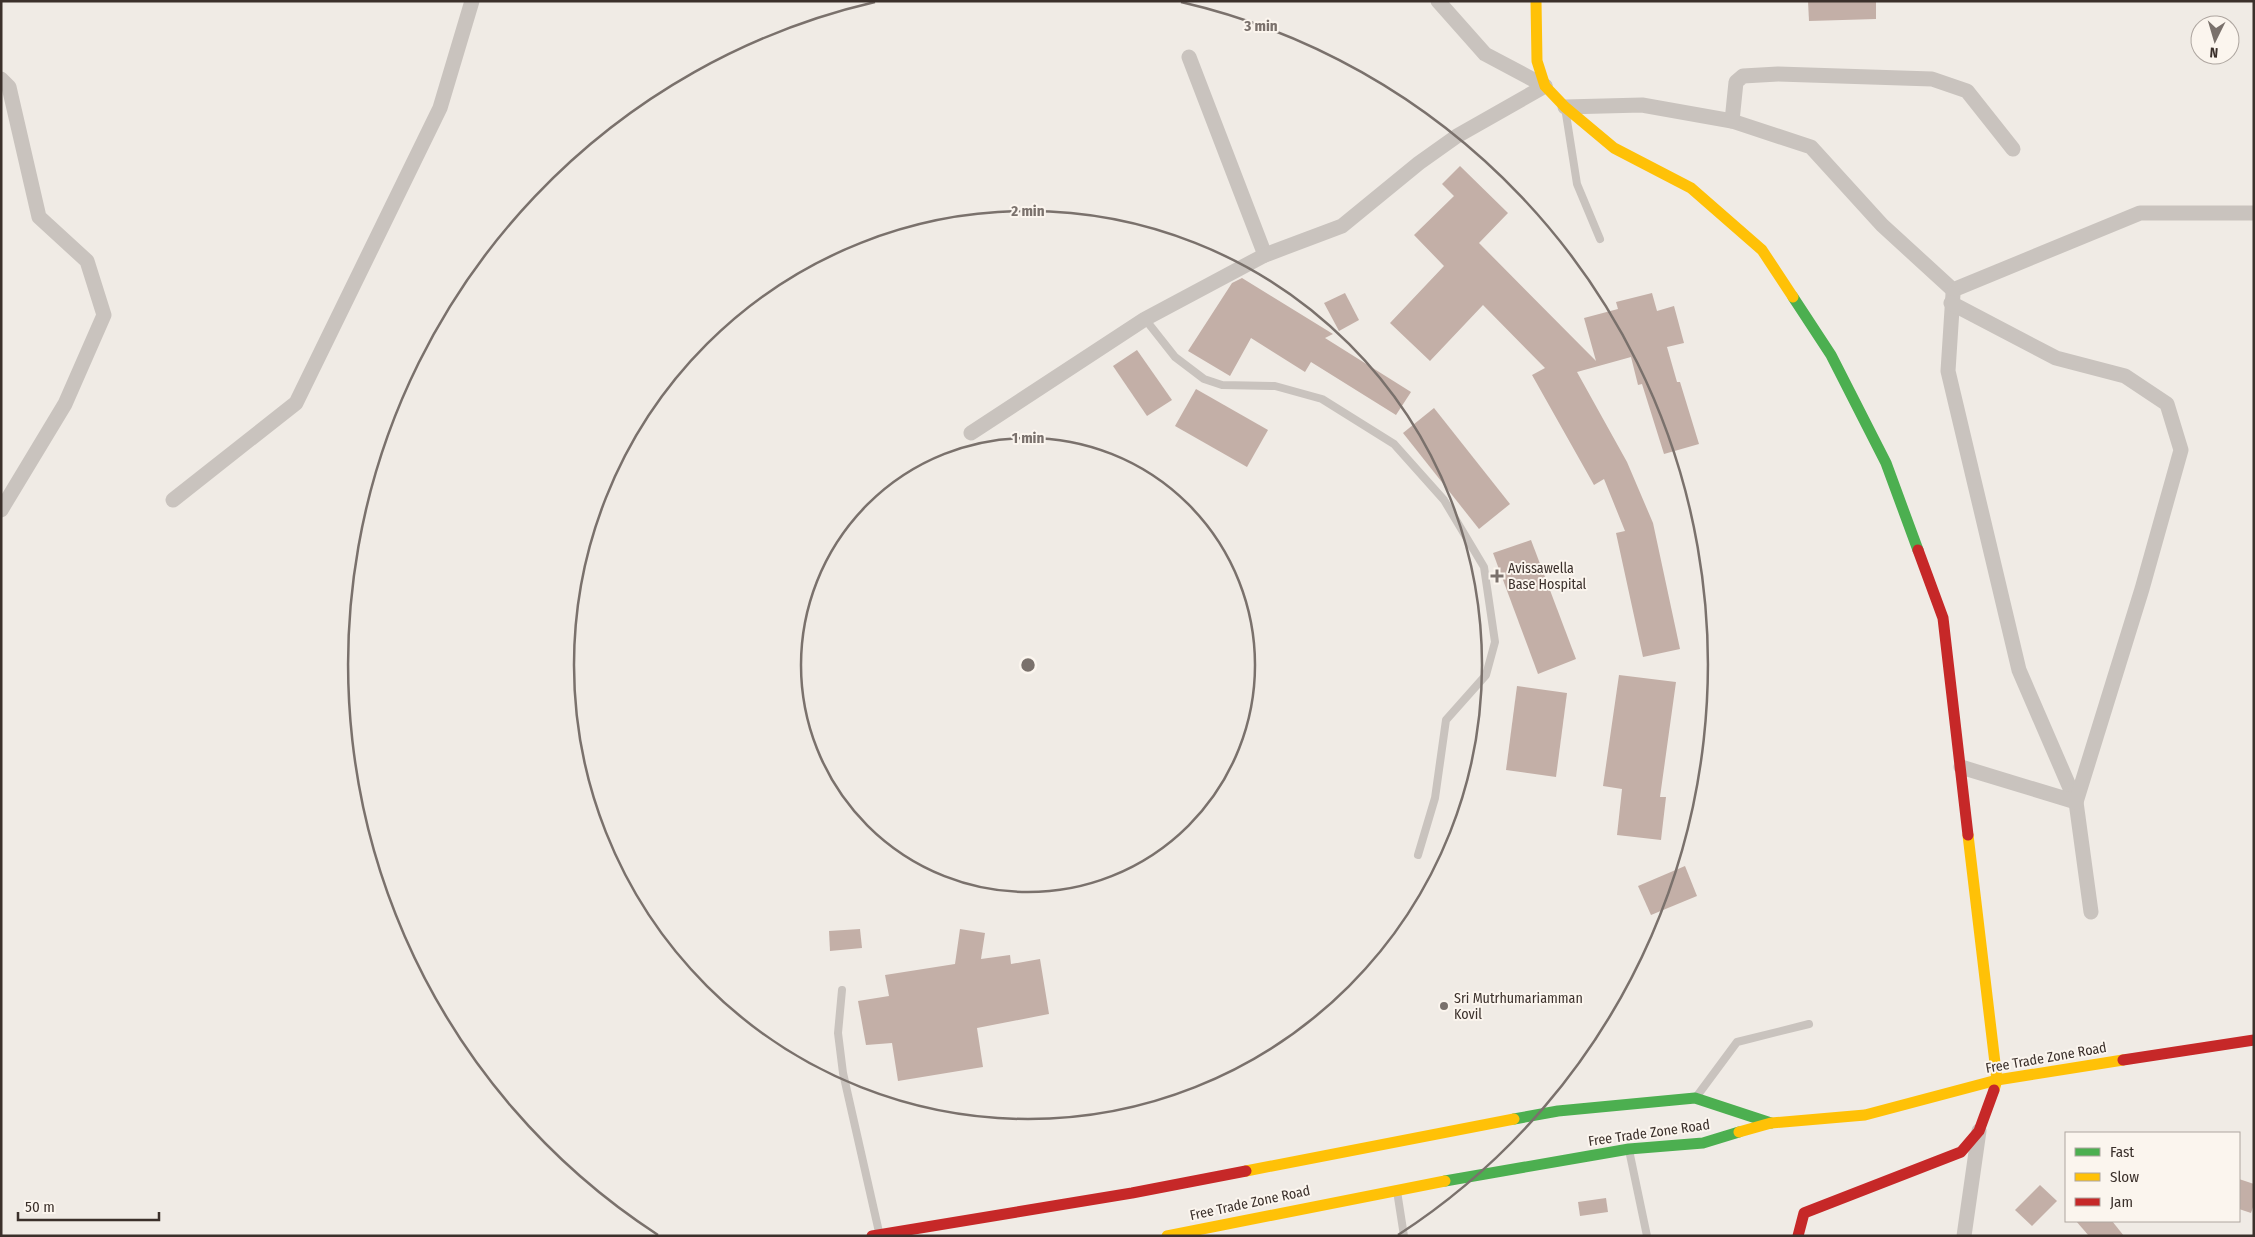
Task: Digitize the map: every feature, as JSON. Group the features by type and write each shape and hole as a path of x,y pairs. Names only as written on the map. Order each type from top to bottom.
{"street":[{"path":"173,500 296,403 440,108 472,1"},
{"path":"1438,1 1485,54 1545,86 1564,107 1614,148 1692,188 1762,250 1831,355 1886,464 1943,618 1997,1080 1979,1131 1964,1236"},
{"path":"1536,1 1537,61 1545,86"},
{"path":"1189,57 1266,255"},
{"path":"1732,121 1736,82 1743,76 1778,74 1932,79 1967,91 2013,150"},
{"path":"1,80 9,87 38,217 87,261 104,315 65,404 1,510"},
{"path":"971,434 1145,319 1266,255 1342,226 1419,163 1457,136 1545,86"},
{"path":"1564,107 1642,105 1732,121 1811,147 1882,226 1952,296 2056,358 2125,376 2167,404 2180,450 2142,589 2076,802"},
{"path":"1952,296 2140,213 2254,212"},
{"path":"1952,296 1948,371 2018,670 2076,802 2091,912"},
{"path":"1961,767 2076,802"},
{"name":"Free Trade Zone Road","path":"1167,1236 1396,1189 1629,1149 1703,1143 1771,1124 1865,1115 1997,1080 2254,1040"},
{"path":"876,1235 1132,1193 1558,1111 1695,1098 1771,1124"},
{"path":"1798,1236 1804,1213 1961,1152 1979,1131"}],"lane":[{"path":"1564,107 1577,184 1600,239"},
{"path":"1145,319 1175,357 1204,379 1222,385 1275,386 1322,399 1394,444 1444,500 1484,567 1495,642 1486,675 1446,720 1435,798 1418,855"},
{"path":"842,990 838,1033 843,1073 876,1235"},
{"path":"1695,1098 1738,1042 1809,1024"},
{"path":"1629,1149 1647,1236"},
{"path":"1396,1189 1404,1236"}],"building":[{"path":"1808,1 1876,1 1876,19 1809,21"},
{"path":"1460,166 1508,213 1479,243 1596,361 1584,318 1618,309 1616,302 1652,293 1657,311 1674,306 1684,343 1667,347 1699,444 1664,454 1642,384 1638,385 1631,357 1577,372 1627,462 1653,523 1680,649 1643,657 1616,533 1625,531 1604,479 1594,485 1532,375 1545,368 1483,305 1430,361 1390,323 1444,266 1414,235 1454,196 1442,184"},
{"path":"1242,278 1333,334 1325,338 1411,392 1396,415 1311,362 1305,372 1251,338 1230,376 1188,351 1232,283"},
{"path":"1345,293 1359,320 1339,331 1324,303"},
{"path":"1137,350 1172,400 1147,416 1113,366"},
{"path":"1196,389 1268,430 1247,467 1175,426"},
{"path":"1434,408 1510,504 1479,529 1403,433"},
{"path":"1531,540 1576,659 1538,674 1493,553"},
{"path":"1619,675 1676,682 1660,797 1666,797 1661,840 1617,835 1622,789 1603,786"},
{"path":"1517,686 1567,693 1556,777 1506,770"},
{"path":"1685,866 1697,896 1651,915 1638,886"},
{"path":"860,929 862,948 830,951 829,931"},
{"path":"960,929 985,933 981,959 1010,955 1011,964 1040,959 1049,1014 977,1028 983,1067 898,1081 892,1043 866,1045 858,1001 889,996 885,975 955,964"},
{"path":"2240,1179 2254,1184 2254,1204 2251,1213 2240,1209"},
{"path":"2040,1185 2057,1201 2032,1226 2015,1210"},
{"path":"1606,1198 1608,1212 1580,1216 1578,1202"},
{"path":"2077,1222 2113,1222 2124,1236 2089,1236"}],"traffic: fast":[{"path":"1793,297 1831,355 1886,463 1918,550"},
{"path":"1514,1119 1558,1111 1695,1098 1771,1123"},
{"path":"1445,1181 1629,1149 1703,1143 1739,1132"}],"traffic: slow":[{"path":"1536,1 1537,61 1545,86 1565,107 1614,148 1691,188 1762,250 1793,297"},
{"path":"1968,835 1997,1080 1994,1090"},
{"path":"1739,1132 1771,1123 1865,1115 1997,1080 2123,1060"},
{"path":"1246,1171 1514,1119"},
{"path":"1167,1236 1445,1181"}],"traffic: jam":[{"path":"1918,550 1943,618 1968,835"},
{"path":"2123,1060 2254,1040"},
{"path":"1798,1236 1804,1213 1961,1152 1979,1131 1994,1090"},
{"path":"872,1236 1132,1193 1246,1171"}],"place":[{"name":"Avissawella Base Hospital","path":"1497,576"},
{"name":"Sri Mutrhumariamman Kovil","path":"1444,1006"}]}
